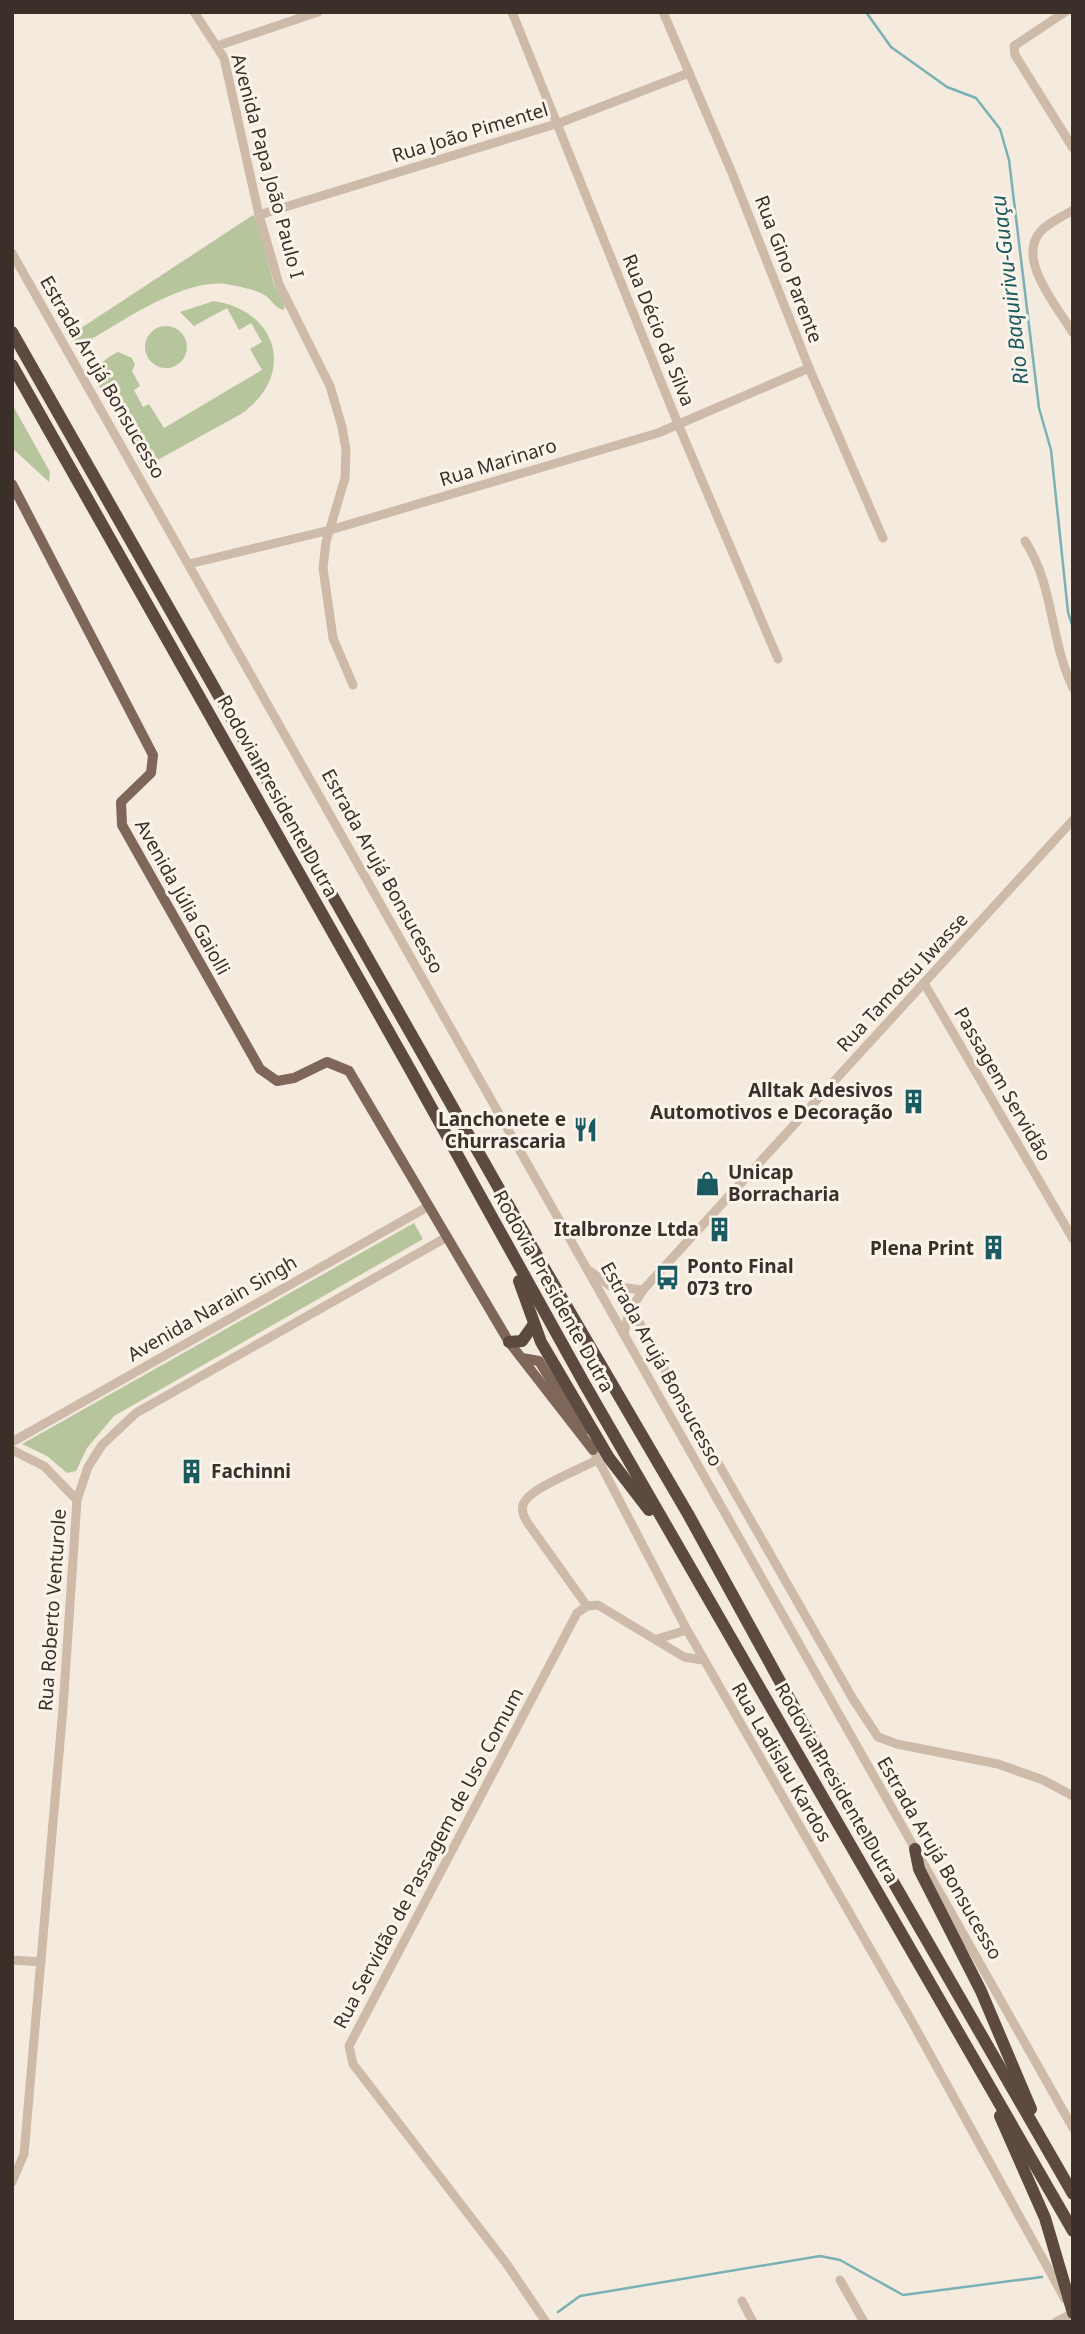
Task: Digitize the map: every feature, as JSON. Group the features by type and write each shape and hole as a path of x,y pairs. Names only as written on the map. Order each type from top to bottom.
{"highway":[{"name":"Rodovia Presidente Dutra","path":"12,332 543,1266 688,1514 831,1774 1073,2194"},
{"name":"Rodovia Presidente Dutra","path":"12,365 673,1540 1073,2231"},
{"path":"504,1242 541,1342 623,1477 673,1540"},
{"path":"509,1342 522,1341 534,1324"},
{"path":"595,1455 623,1477"},
{"path":"915,1849 919,1869 957,1941 1010,2058 1039,2136"},
{"path":"989,2083 1045,2218 1073,2313"}],"main road":[{"name":"Avenida Júlia Gaiolli","path":"12,484 153,755 151,773 121,802 122,825 260,1069 277,1082 294,1078 327,1062 349,1070 447,1237"},
{"path":"447,1237 509,1342 523,1358 539,1361 595,1455"}],"street":[{"name":"Avenida Papa João Paulo I","path":"194,12 218,46 230,74 259,215 279,284 330,386 342,427 346,450 345,478 330,530 323,568 333,638 354,685"},
{"path":"218,46 318,12"},
{"name":"Rua Décio da Silva","path":"512,12 559,123 678,424 778,659"},
{"name":"Rua Gino Parente","path":"663,12 809,368 883,538"},
{"path":"1065,12 1014,46 1016,55 1073,148"},
{"name":"Rua João Pimentel","path":"259,215 559,123 689,72"},
{"path":"1073,210 1035,238 1032,255 1038,273 1073,333"},
{"name":"Estrada Arujá Bonsucesso","path":"12,253 1073,2128"},
{"name":"Rua Marinaro","path":"189,564 330,530 678,424 809,368"},
{"path":"1025,541 1038,564 1060,658 1073,688"},
{"name":"Rua Tamotsu Iwasse","path":"624,1334 633,1305 643,1290 1073,820"},
{"name":"Passagem Servidão","path":"924,983 1073,1239"},
{"name":"Avenida Narain Singh","path":"12,1441 429,1206"},
{"name":"Rua Roberto Venturole","path":"12,2182 24,2154 63,1708 77,1500 88,1467 102,1444 136,1413 447,1237"},
{"path":"590,1271 610,1286 643,1290"},
{"path":"633,1305 634,1313 669,1377 853,1699 878,1737 897,1744 998,1764 1043,1780 1073,1796"},
{"path":"12,1450 44,1466 77,1500"},
{"path":"595,1455 533,1494 522,1509 527,1522 587,1606 603,1607 684,1657 704,1660"},
{"name":"Rua Ladislau Kardos","path":"595,1455 687,1630 911,2020 1073,2313"},
{"name":"Rua Servidão de Passagem de Uso Comum","path":"546,2322 521,2283 353,2064 348,2052 351,2041 574,1617 587,1606"},
{"path":"657,1639 687,1630"},
{"path":"12,1960 40,1962"},
{"path":"840,2280 864,2322"},
{"path":"742,2301 753,2322"},
{"path":"1056,2322 1073,2313"}],"green space":[{"path":"253,215 257,221 274,285 285,304 284,310 260,293 232,285 214,284 175,293 83,344 75,343 69,336"},
{"path":"214,301 236,307 266,331 274,364 269,382 258,399 241,414 145,467 99,386 98,369 103,361 118,352 132,358 135,365 132,371 140,386 134,390 143,407 149,404 164,428 262,370 250,349 262,342 251,323 239,330 227,308 194,326 180,312"},
{"path":"166,326 181,332 187,347 181,362 166,368 151,362 145,347 151,332"},
{"path":"12,404 50,472 49,482 12,448"},
{"path":"414,1223 423,1239 114,1416 87,1448 76,1471 67,1473 47,1456 22,1444"}],"waterway":[{"name":"Rio Baquirivu-Guaçu","path":"866,12 891,47 947,87 976,98 1000,129 1009,160 1039,408 1051,450 1068,612 1073,628"},
{"path":"558,2312 580,2296 820,2256 840,2260 903,2295 1042,2277"}],"place":[{"name":"Alltak Adesivos Automotivos e Decoração","path":"913,1101"},
{"name":"Lanchonete e Churrascaria","path":"586,1130"},
{"name":"Unicap Borracharia","path":"708,1183"},
{"name":"Italbronze Ltda","path":"719,1229"},
{"name":"Plena Print","path":"994,1248"},
{"name":"Ponto Final 073 tro","path":"667,1277"},
{"name":"Fachinni","path":"191,1471"}]}
